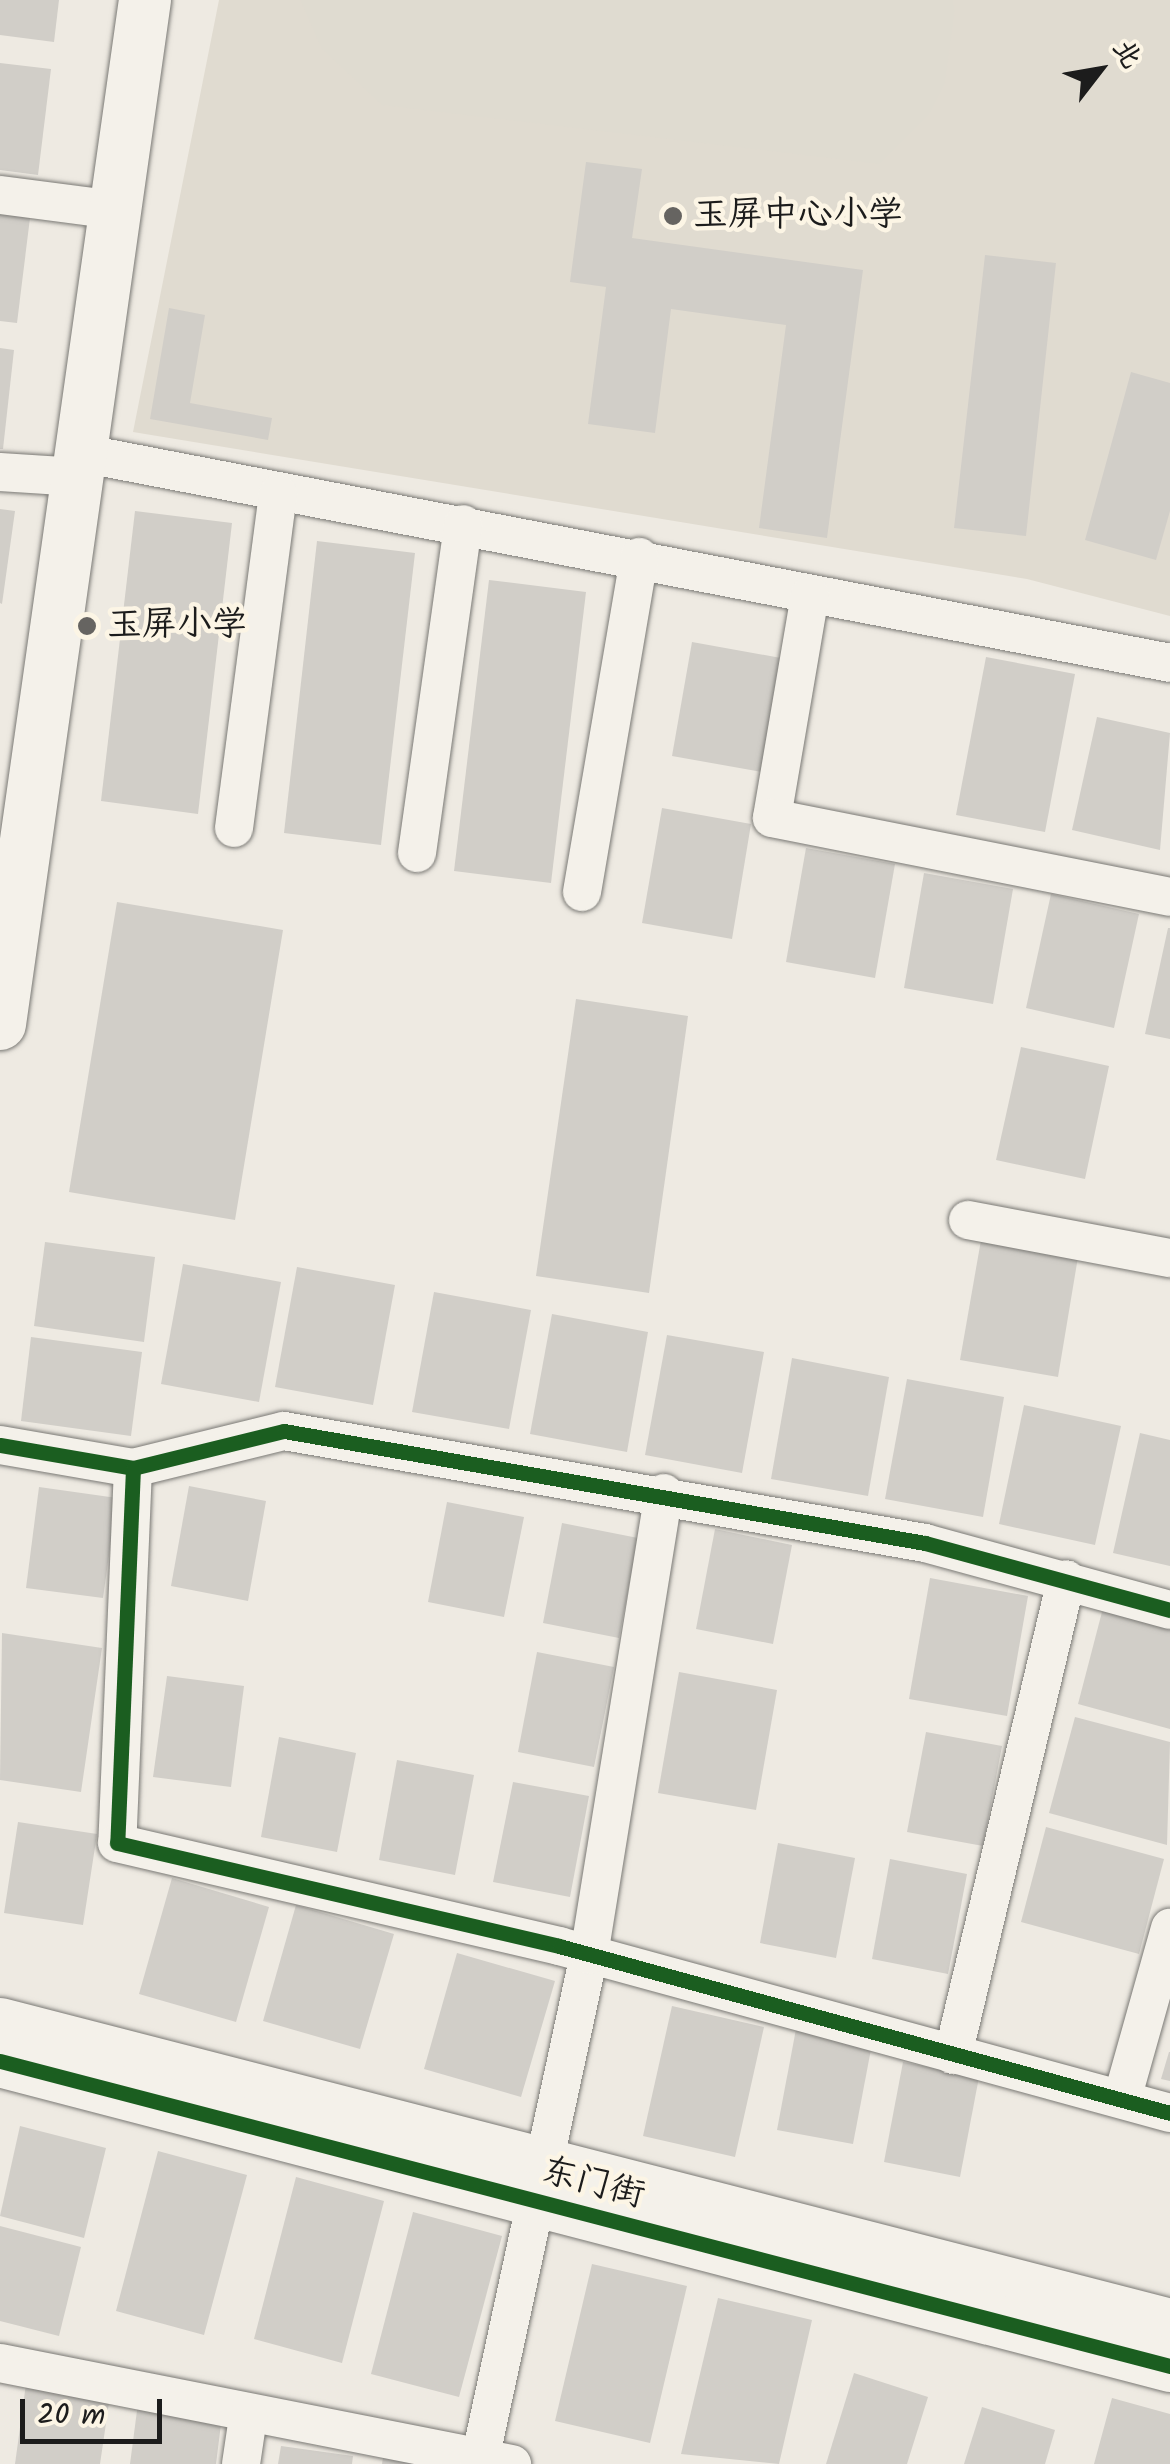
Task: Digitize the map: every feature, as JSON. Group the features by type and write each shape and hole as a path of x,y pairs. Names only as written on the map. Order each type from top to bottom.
{"street":[{"path":"0,1024 12,846 79,465 145,0"},
{"path":"0,195 115,210"},
{"path":"0,472 79,465 463,524 1170,663"},
{"path":"234,828 278,494"},
{"path":"417,852 463,524"},
{"path":"582,892 638,557"},
{"path":"810,595 772,818 1170,897"},
{"path":"968,1220 1170,1258"},
{"path":"0,1445 133,1468 284,1432 664,1493 1066,1580 1170,1610"},
{"path":"133,1468 116,1843 588,1955 1170,2113"},
{"path":"0,2363 248,2417 491,2462 536,2178 588,1955 664,1493"},
{"path":"953,2055 1066,1580"},
{"path":"1122,2099 1170,1928"},
{"name":"东门街","path":"0,2024 1170,2366"},
{"name":"东门街","path":"0,2061 536,2178 1170,2325"},
{"path":"241,2464 248,2417"}],"shaded area":[{"name":"玉屏中心小学","path":"219,0 1170,0 1170,616 1027,579 133,432"},
{"path":"300,0 953,0 955,11 945,84 931,112 880,164 382,105 321,48"}],"building":[{"path":"0,0 59,0 54,42 0,35"},
{"path":"0,63 51,69 38,175 0,170"},
{"path":"586,162 642,169 632,238 863,270 827,538 759,528 786,325 671,309 655,433 588,424 606,287 570,282"},
{"path":"0,214 30,218 17,323 0,321"},
{"path":"985,255 1056,263 1026,536 954,528"},
{"path":"169,308 205,315 190,403 272,418 268,440 150,419"},
{"path":"0,348 14,350 3,449 0,449"},
{"path":"1131,372 1170,383 1170,511 1156,560 1085,540"},
{"path":"0,509 15,511 2,604 0,603"},
{"path":"135,511 232,523 198,814 101,801"},
{"path":"317,541 415,553 381,845 284,833"},
{"path":"489,580 586,592 551,883 454,871"},
{"path":"692,642 781,658 762,772 672,756"},
{"path":"986,657 1075,674 1045,832 956,815"},
{"path":"1097,717 1170,733 1160,850 1072,830"},
{"path":"662,808 751,824 732,939 642,923"},
{"path":"806,848 895,864 875,978 786,962"},
{"path":"924,873 1013,889 993,1004 904,988"},
{"path":"1051,894 1139,914 1114,1028 1026,1008"},
{"path":"117,902 283,930 235,1220 69,1192"},
{"path":"1170,928 1170,1039 1145,1034"},
{"path":"576,999 688,1016 649,1293 536,1276"},
{"path":"1021,1047 1109,1066 1085,1179 996,1160"},
{"path":"981,1240 1078,1257 1058,1377 960,1360"},
{"path":"45,1242 155,1257 144,1342 34,1326"},
{"path":"183,1264 281,1282 259,1402 161,1384"},
{"path":"297,1267 395,1285 373,1405 275,1387"},
{"path":"434,1292 531,1310 509,1429 412,1412"},
{"path":"552,1314 648,1332 627,1452 530,1434"},
{"path":"667,1335 764,1352 742,1473 645,1455"},
{"path":"31,1337 142,1352 131,1436 21,1421"},
{"path":"792,1358 889,1377 868,1496 771,1479"},
{"path":"907,1379 1004,1397 983,1517 885,1499"},
{"path":"1024,1405 1121,1426 1095,1545 999,1524"},
{"path":"1140,1433 1170,1440 1170,1566 1113,1553"},
{"path":"189,1486 266,1501 248,1601 171,1586"},
{"path":"39,1487 117,1498 103,1598 26,1588"},
{"path":"447,1502 524,1517 504,1617 428,1602"},
{"path":"562,1523 638,1538 619,1638 543,1623"},
{"path":"715,1529 792,1545 773,1644 696,1629"},
{"path":"930,1578 1028,1596 1007,1716 909,1699"},
{"path":"1103,1608 1170,1626 1170,1729 1078,1704"},
{"path":"2,1633 102,1648 81,1792 0,1780"},
{"path":"537,1652 614,1667 594,1767 518,1752"},
{"path":"679,1672 777,1690 756,1810 658,1793"},
{"path":"167,1676 244,1686 231,1787 153,1777"},
{"path":"1075,1717 1170,1742 1167,1845 1049,1813"},
{"path":"926,1732 1002,1746 983,1846 907,1832"},
{"path":"279,1737 356,1753 337,1852 261,1837"},
{"path":"397,1760 474,1775 455,1875 379,1860"},
{"path":"513,1782 589,1796 570,1897 493,1882"},
{"path":"18,1822 97,1834 83,1925 4,1913"},
{"path":"1046,1827 1164,1859 1139,1954 1021,1922"},
{"path":"778,1843 855,1858 836,1958 760,1943"},
{"path":"890,1859 967,1874 948,1974 872,1959"},
{"path":"172,1878 269,1907 236,2022 139,1994"},
{"path":"296,1905 394,1934 360,2049 263,2021"},
{"path":"457,1953 555,1981 521,2097 424,2069"},
{"path":"672,2006 764,2027 735,2157 643,2136"},
{"path":"796,2029 872,2044 853,2144 777,2130"},
{"path":"1170,2052 1170,2081 1161,2079"},
{"path":"903,2062 979,2077 960,2177 884,2162"},
{"path":"20,2126 106,2148 84,2238 0,2216"},
{"path":"158,2151 247,2175 204,2335 116,2311"},
{"path":"296,2177 384,2201 342,2363 254,2339"},
{"path":"413,2212 502,2236 459,2397 371,2374"},
{"path":"0,2226 81,2247 59,2336 0,2321"},
{"path":"592,2264 687,2286 650,2443 555,2421"},
{"path":"718,2298 812,2320 779,2464 681,2454"},
{"path":"854,2373 928,2397 907,2464 826,2464"},
{"path":"26,2384 110,2396 100,2464 15,2464"},
{"path":"1112,2398 1170,2414 1170,2464 1094,2464"},
{"path":"138,2403 222,2416 216,2464 130,2464"},
{"path":"982,2407 1055,2430 1045,2464 964,2464"},
{"path":"281,2446 353,2456 352,2464 278,2464"},
{"path":"383,2457 411,2462 411,2464 382,2464"}],"cycle path":[{"path":"0,1445 133,1468 284,1431 925,1543 1170,1610"},
{"path":"133,1468 117,1843 559,1946 1170,2113"},
{"path":"0,2061 1170,2366"}],"place":[{"name":"玉屏中心小学","path":"673,216"},
{"name":"玉屏小学","path":"87,626"}]}
